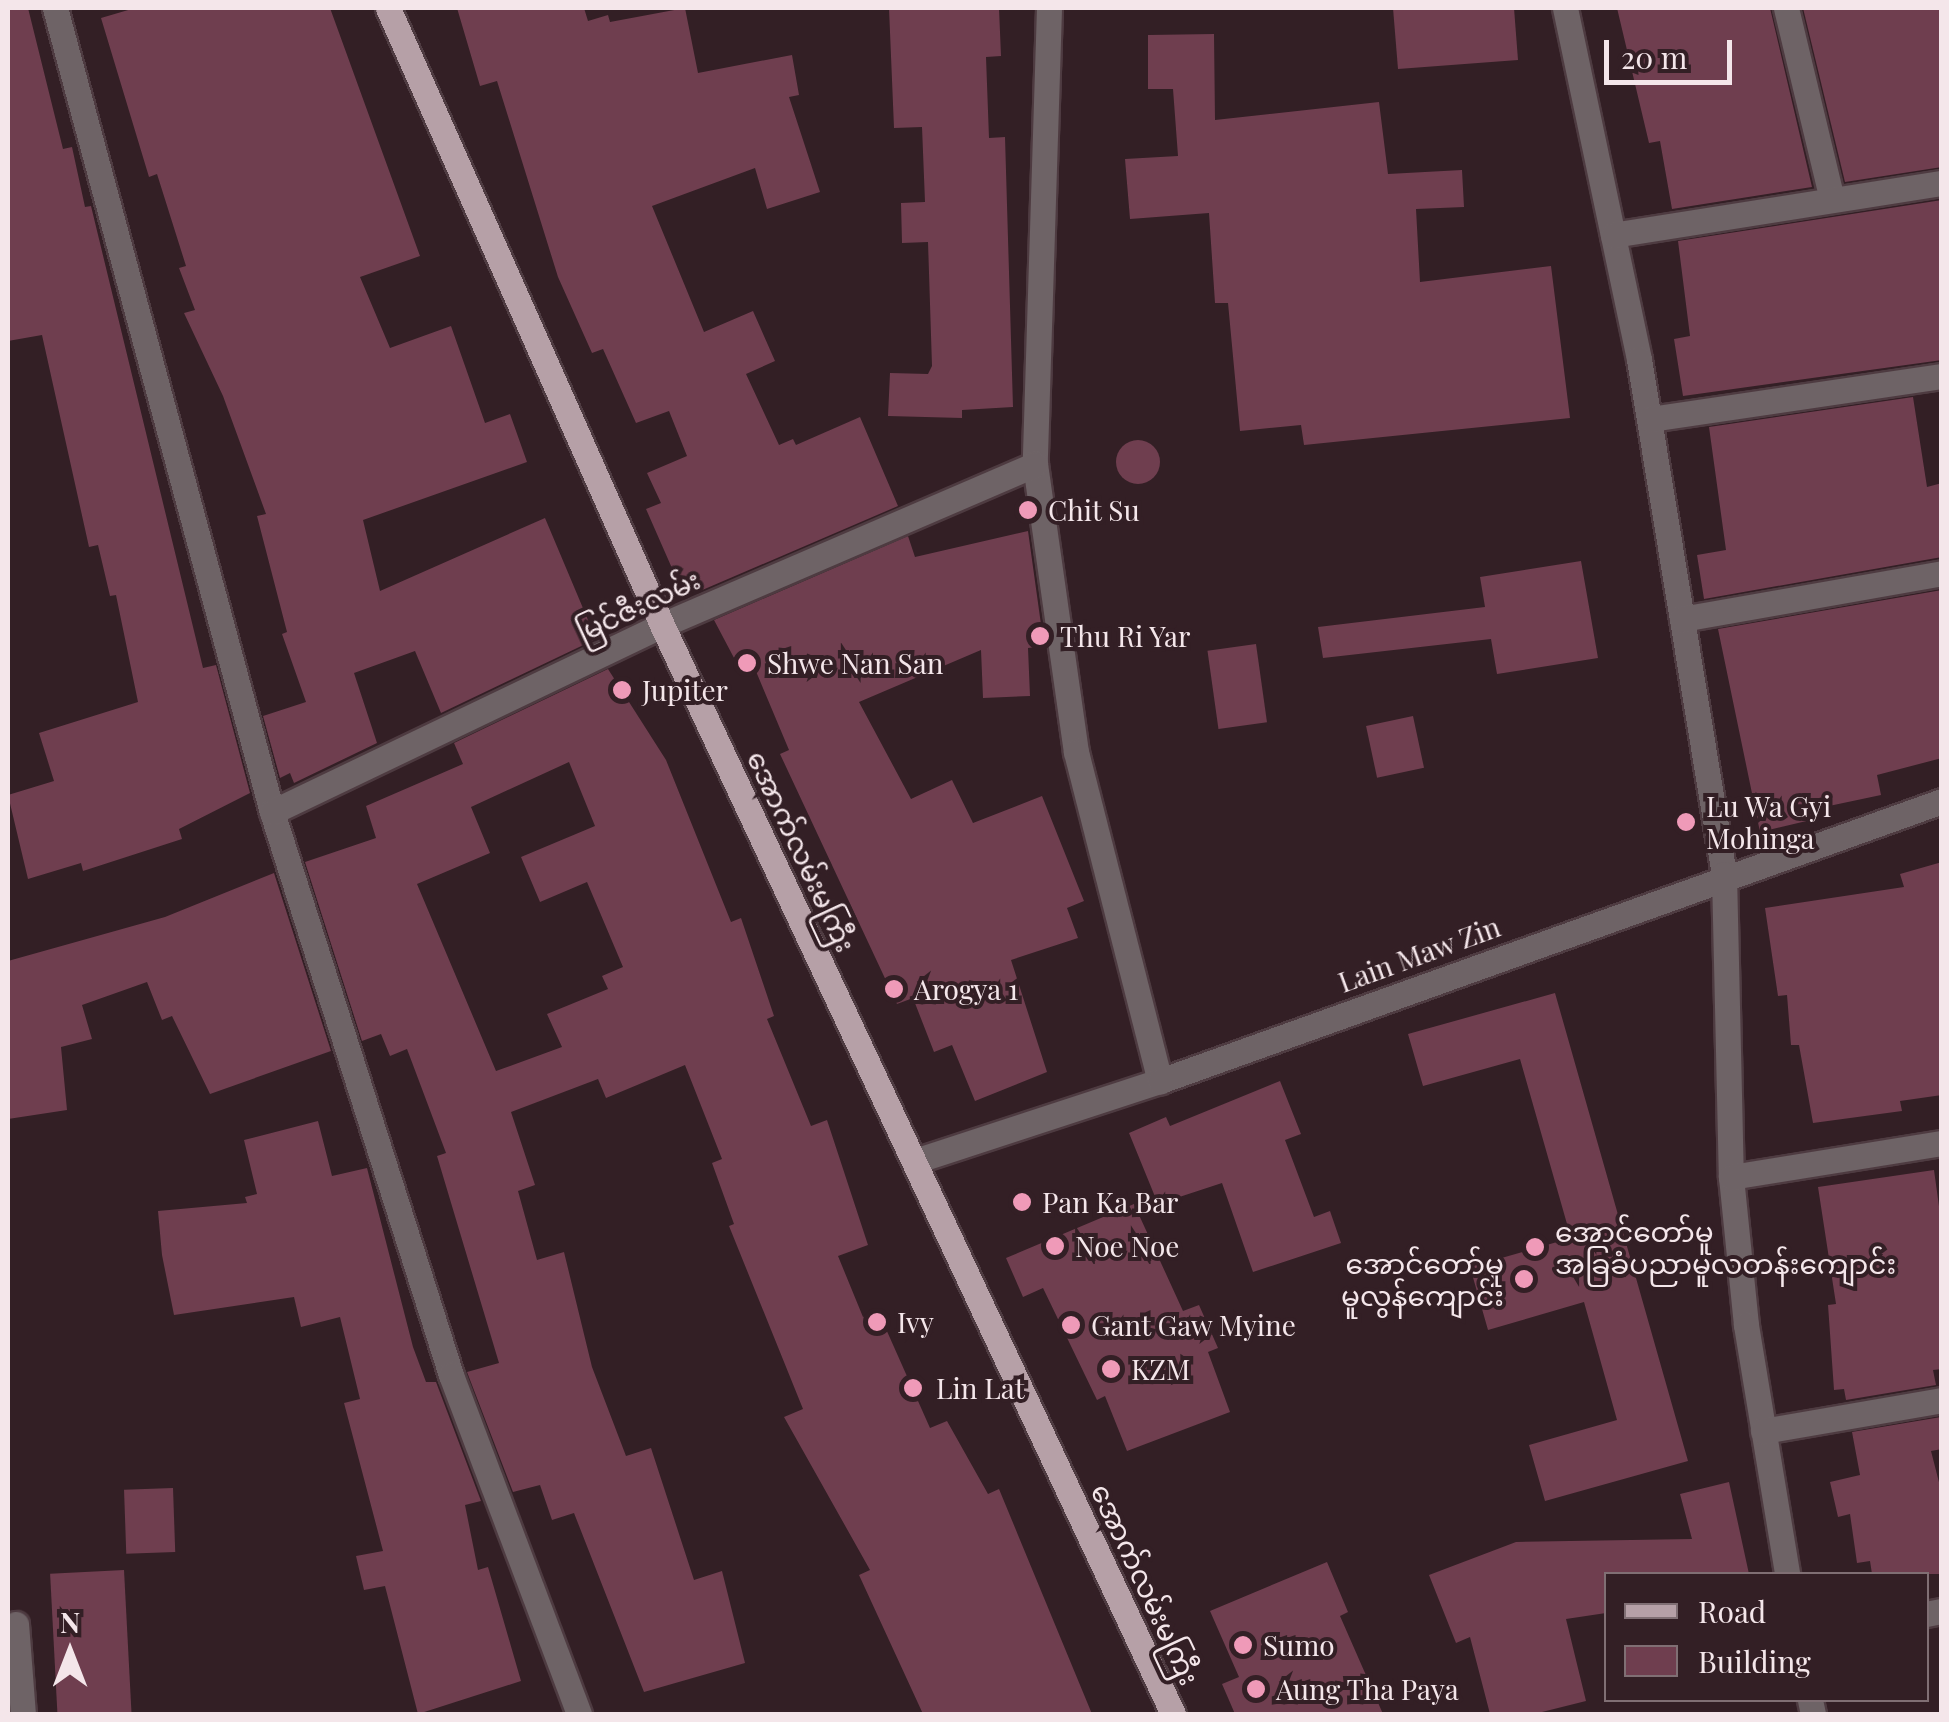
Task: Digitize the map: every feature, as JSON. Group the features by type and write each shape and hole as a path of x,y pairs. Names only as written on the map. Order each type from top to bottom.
{"main road":[{"name":"အောက်လမ်းမကြီး","path":"388,8 662,625 1173,1714"}],"street":[{"path":"54,8 272,812 450,1375 579,1714"},
{"path":"1048,8 1035,464 1076,752 1160,1080"},
{"path":"1565,8 1650,420 1724,874 1731,1178 1763,1431 1787,1572"},
{"path":"1786,8 1832,199"},
{"path":"1613,235 1942,182"},
{"path":"1650,420 1942,376"},
{"name":"မြင်ဇီးလမ်း","path":"272,812 662,625 1035,464"},
{"path":"1682,619 1942,573"},
{"name":"Lain Maw Zin","path":"915,1160 1160,1080 1724,874 1942,800"},
{"path":"1731,1178 1942,1143"},
{"path":"1763,1431 1942,1400"},
{"path":"16,1624 23,1714"}],"building":[{"path":"8,8 28,8 63,149 72,147 85,207 91,206 203,668 216,665 250,793 179,829 182,839 83,871 81,863 28,879 8,795 54,781 39,733 138,702 116,595 110,596 98,545 89,547 42,335 8,341"},
{"path":"135,8 330,8 420,256 360,277 390,348 451,326 485,423 510,414 527,462 363,520 380,591 545,518 596,639 441,713 415,651 354,673 377,743 294,783 290,773 280,778 263,716 306,702 282,634 287,632 257,516 266,514 223,396 184,313 195,310 179,268 186,266 157,174 149,177 101,18"},
{"path":"457,8 584,8 588,21 608,15 610,22 685,8 698,73 792,55 799,95 789,97 820,192 767,209 755,168 652,206 704,332 753,311 775,361 746,374 779,445 793,439 796,445 860,417 898,506 700,591 696,584 682,591 646,509 661,503 647,473 687,456 669,411 636,423 603,349 592,353 558,277 497,81 480,86"},
{"path":"889,8 999,8 1001,56 986,57 989,138 1005,137 1013,407 962,410 962,418 888,416 890,373 928,374 932,366 928,242 902,243 901,203 925,202 922,127 894,128"},
{"path":"1393,8 1514,8 1518,60 1398,69"},
{"path":"1617,8 1770,8 1812,187 1672,209 1660,141 1649,143"},
{"path":"1803,8 1942,8 1942,167 1845,182"},
{"path":"1214,34 1215,120 1379,102 1388,174 1462,170 1464,207 1416,209 1420,282 1551,266 1570,418 1304,445 1301,425 1240,431 1228,303 1215,303 1209,213 1130,219 1125,159 1178,156 1173,89 1148,89 1148,35"},
{"path":"1942,200 1942,360 1683,396 1674,339 1690,336 1678,241"},
{"path":"1913,397 1927,487 1942,483 1942,557 1704,599 1697,555 1726,550 1709,427"},
{"path":"1138,440 1154,446 1160,462 1154,478 1138,484 1122,478 1116,462 1122,446"},
{"path":"1028,531 1044,646 1028,648 1030,696 983,698 981,650 859,702 911,799 952,780 973,823 1042,796 1084,901 1067,908 1078,938 1011,960 1047,1072 975,1101 952,1045 934,1052 913,998 897,1004 780,754 789,750 755,669 743,675 714,620 908,536 915,557"},
{"path":"1581,561 1598,658 1497,674 1491,639 1323,658 1318,627 1485,607 1480,577"},
{"path":"1942,590 1942,758 1877,775 1881,795 1829,806 1832,815 1760,832 1718,629"},
{"path":"1256,644 1267,722 1218,729 1207,651"},
{"path":"608,669 666,760 731,922 741,918 774,1016 767,1019 811,1126 827,1120 868,1245 838,1256 863,1317 878,1311 930,1428 947,1421 988,1494 999,1489 1092,1714 923,1714 859,1575 870,1570 784,1417 803,1409 729,1226 734,1224 712,1163 722,1159 685,1065 606,1098 598,1079 511,1112 535,1185 518,1191 537,1260 564,1252 592,1367 626,1456 651,1448 694,1580 722,1571 745,1663 644,1692 574,1513 552,1520 540,1485 513,1492 467,1372 499,1363 437,1156 446,1153 407,1049 390,1056 381,1034 362,1041 305,862 376,838 366,806 463,764 454,743","holes":["569,762 595,826 521,857 540,902 587,882 623,967 602,976 608,989 547,1014 562,1047 496,1071 417,884 490,853 471,807"]},
{"path":"1413,716 1424,768 1377,778 1366,726"},
{"path":"1942,862 1942,1095 1900,1101 1902,1111 1813,1123 1799,1045 1791,1045 1787,995 1778,996 1765,908 1904,887 1900,874"},
{"path":"274,873 331,1051 210,1094 172,1016 162,1020 147,982 82,1005 92,1039 61,1047 67,1110 8,1119 8,961 165,917"},
{"path":"1555,993 1688,1461 1545,1501 1529,1445 1617,1420 1584,1302 1488,1330 1470,1267 1571,1238 1520,1059 1423,1086 1408,1034"},
{"path":"1280,1081 1301,1134 1285,1140 1314,1217 1330,1211 1341,1243 1253,1272 1222,1183 1158,1204 1129,1133 1166,1117 1170,1126"},
{"path":"318,1121 332,1176 367,1168 413,1347 426,1382 436,1382 481,1501 465,1505 478,1570 488,1567 521,1681 418,1714 385,1586 364,1590 356,1556 383,1551 344,1403 360,1399 340,1317 301,1327 294,1297 174,1315 162,1255 158,1211 247,1203 245,1197 257,1194 244,1140"},
{"path":"1934,1170 1942,1228 1942,1369 1933,1370 1936,1385 1846,1400 1844,1389 1834,1390 1828,1305 1836,1304 1818,1187"},
{"path":"1134,1204 1183,1311 1199,1305 1218,1348 1208,1352 1230,1412 1127,1451 1105,1396 1097,1400 1043,1288 1023,1297 1006,1258"},
{"path":"1941,1417 1942,1449 1931,1451 1942,1494 1942,1574 1872,1572 1870,1561 1857,1563 1850,1514 1838,1517 1830,1482 1860,1475 1852,1432"},
{"path":"1729,1482 1749,1572 1604,1572 1604,1613 1566,1619 1586,1701 1534,1714 1490,1714 1470,1637 1456,1643 1429,1575 1516,1542 1692,1539 1680,1494"},
{"path":"173,1488 175,1552 126,1554 124,1490"},
{"path":"1327,1562 1348,1612 1340,1616 1383,1714 1235,1714 1222,1684 1239,1677 1210,1611"},
{"path":"124,1570 132,1714 57,1714 50,1574"}],"place":[{"name":"Chit Su","path":"1028,510"},
{"name":"Thu Ri Yar","path":"1040,636"},
{"name":"Shwe Nan San","path":"747,663"},
{"name":"Jupiter","path":"622,690"},
{"name":"Lu Wa Gyi Mohinga","path":"1686,822"},
{"name":"Arogya 1","path":"894,989"},
{"name":"Pan Ka Bar","path":"1022,1202"},
{"name":"Noe Noe","path":"1055,1246"},
{"name":"အောင်တော်မူ အခြခံပညာမူလတန်းကျောင်း","path":"1535,1247"},
{"name":"အောင်တော်မူ မူလွန်ကျောင်း","path":"1524,1279"},
{"name":"Ivy","path":"877,1322"},
{"name":"Gant Gaw Myine","path":"1071,1325"},
{"name":"KZM","path":"1111,1369"},
{"name":"Lin Lat","path":"913,1388"},
{"name":"Sumo","path":"1243,1645"},
{"name":"Aung Tha Paya","path":"1256,1689"}]}
